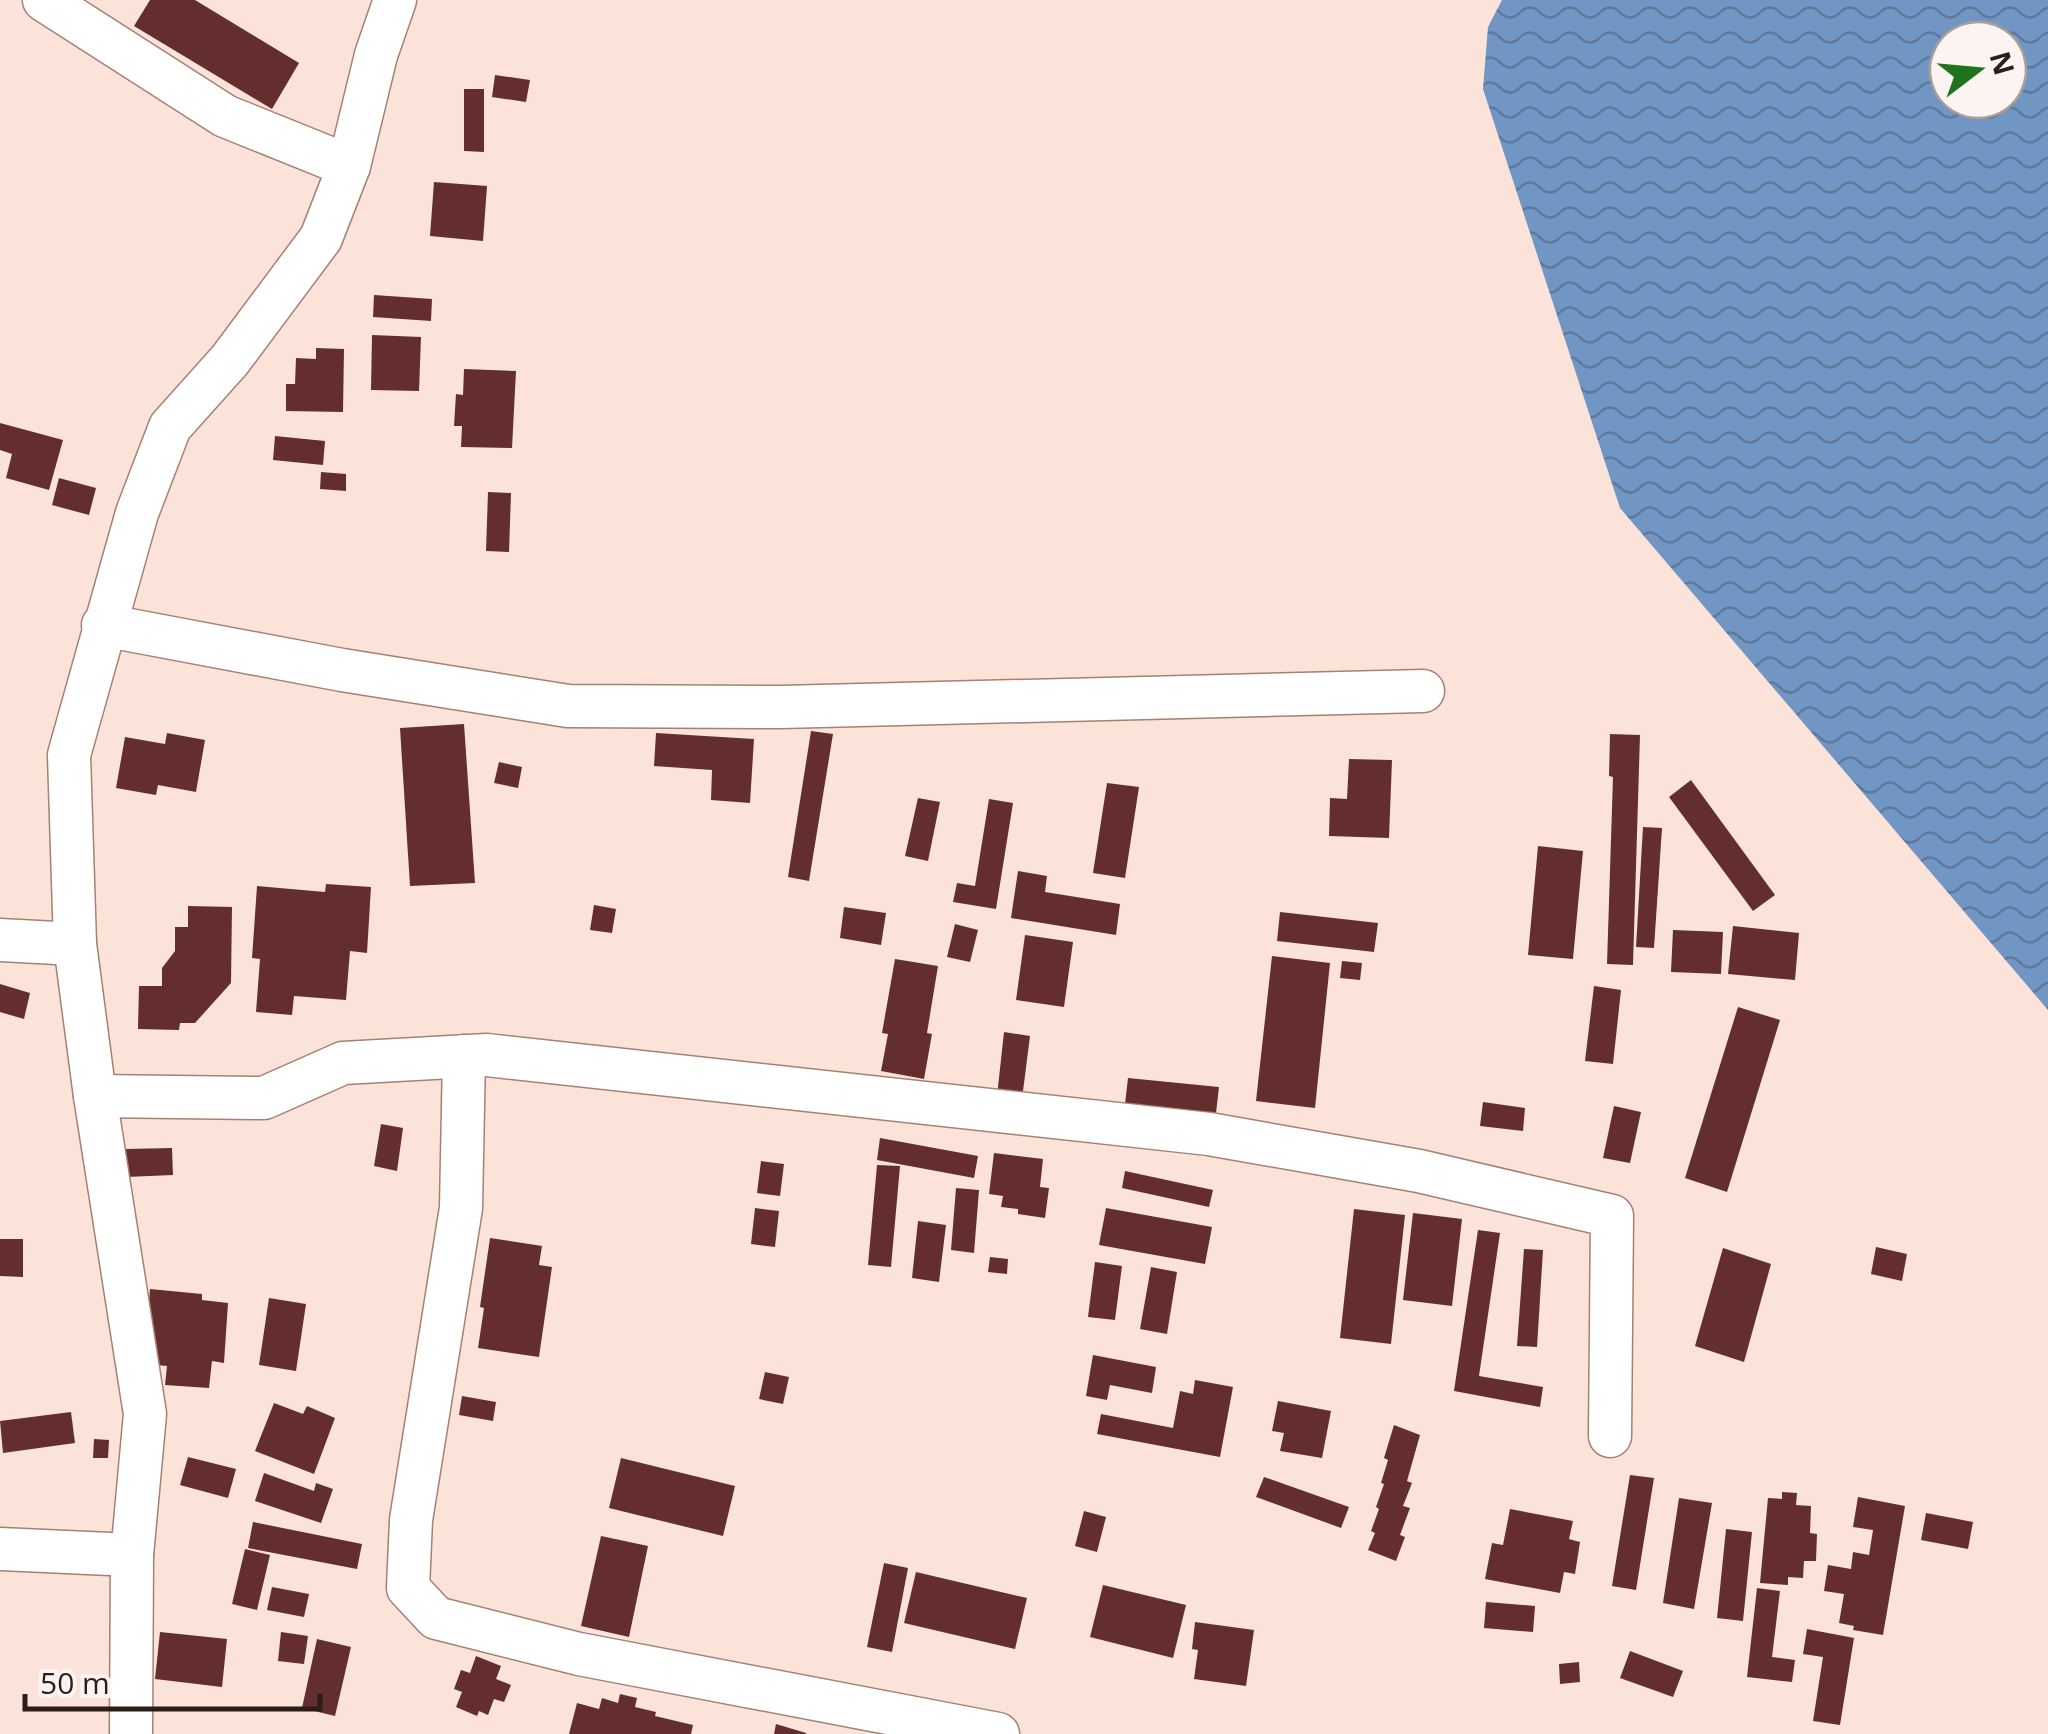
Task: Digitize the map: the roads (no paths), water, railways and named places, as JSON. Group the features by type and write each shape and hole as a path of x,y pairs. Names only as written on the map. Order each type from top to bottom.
{"street":[{"path":"44,0 225,116 349,166"},
{"path":"131,1734 132,1555 145,1414 75,944 69,755 137,513 170,427 230,360 321,238 349,166 376,55 395,0"},
{"path":"103,625 342,670 568,706 781,707 1423,691"},
{"path":"0,940 75,944"},
{"path":"95,1096 264,1098 342,1063 487,1055 1209,1134 1418,1170 1612,1216 1610,1436"},
{"path":"464,1056 461,1208 412,1520 408,1588 436,1618 580,1654 998,1734"},
{"path":"0,1548 132,1555"}],"water":[{"path":"1502,0 2048,0 2048,1010 1620,508 1483,89 1488,27"}]}
